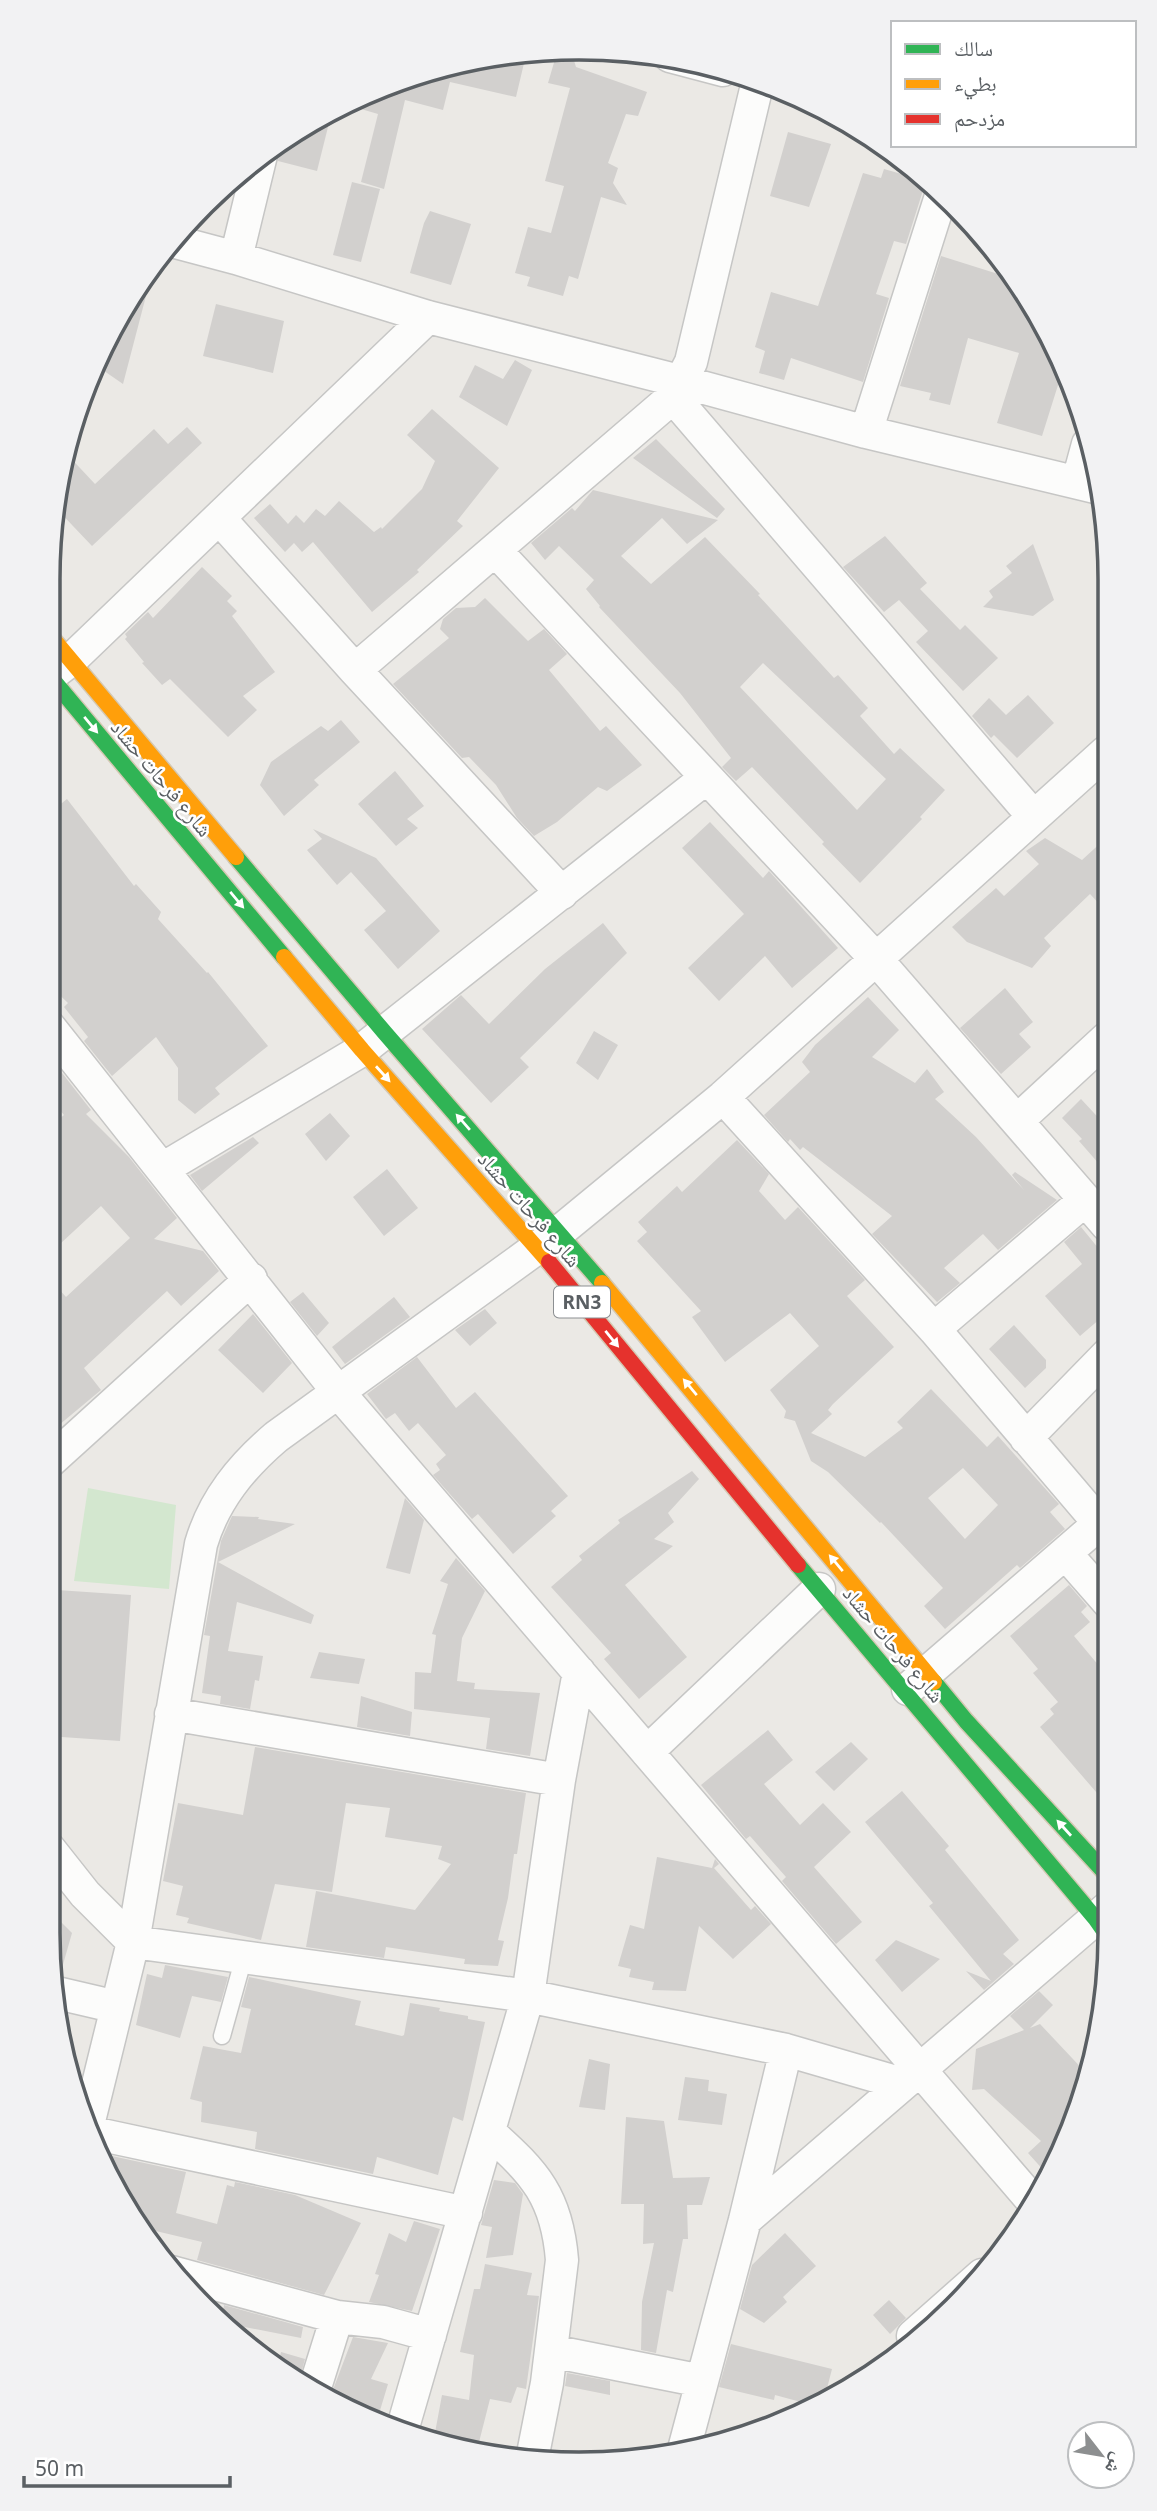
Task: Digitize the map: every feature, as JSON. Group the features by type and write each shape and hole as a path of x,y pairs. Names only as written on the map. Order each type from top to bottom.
{"main road":[{"name":"شارع فرحات حشاد","path":"60,674 374,1042 548,1240 768,1480 917,1682 1098,1912"},
{"name":"شارع فرحات حشاد","path":"60,674 374,1042 548,1240 746,1502 819,1589 917,1682 966,1721 1098,1865"},
{"path":"746,1502 768,1480"}],"street":[{"path":"355,670 678,390 691,362 755,91"},
{"path":"236,258 257,172"},
{"path":"866,432 938,205"},
{"path":"182,244 678,390 1089,484"},
{"path":"60,665 219,518 428,317"},
{"path":"678,390 1033,816"},
{"path":"219,518 355,670 562,893"},
{"path":"495,550 877,960 1098,1215"},
{"path":"92,2113 133,1942 201,1544 218,1501 252,1457 276,1437 548,1240 723,1097 1098,759"},
{"path":"164,1168 374,1042 706,778"},
{"path":"60,1040 164,1168 339,1393 647,1752 911,2077 1026,2194"},
{"path":"1017,1121 1098,1046"},
{"path":"723,1097 934,1329 1026,1438 1098,1514"},
{"path":"934,1329 1085,1200"},
{"path":"60,1452 251,1279"},
{"path":"1026,1438 1098,1364"},
{"path":"917,1682 1098,1525"},
{"path":"1066,1554 1098,1590"},
{"path":"647,1752 819,1589"},
{"path":"405,2421 528,1996 559,1780 579,1672"},
{"path":"171,1714 559,1780"},
{"path":"60,1862 86,1894 133,1942 528,1996 911,2077"},
{"path":"745,2220 911,2077 1098,1927"},
{"path":"64,1995 117,2007"},
{"path":"686,2440 745,2220 786,2050"},
{"path":"490,2133 523,2162 537,2180 546,2196 557,2229 562,2260 547,2383 534,2449"},
{"path":"100,2134 466,2213"},
{"path":"208,2294 337,2317 383,2322 430,2335"},
{"path":"317,2381 337,2317"},
{"path":"551,2351 702,2382"}],"lane":[{"path":"222,2036 244,1957"}],"green space":[{"path":"88,1488 176,1505 169,1589 74,1581"}],"building":[{"path":"574,60 576,67 647,92 638,116 626,114 608,163 618,168 613,183 627,205 601,197 578,279 569,276 563,296 527,286 530,277 515,273 528,227 551,233 564,186 545,181 570,88 548,83 555,61"},
{"path":"524,63 516,97 450,82 443,110 405,100 384,189 361,182 378,114 359,108 444,77 477,69"},
{"path":"329,124 317,171 278,161 278,156 290,147"},
{"path":"788,132 831,144 809,207 770,196"},
{"path":"884,169 904,175 923,190 906,244 894,241 876,294 889,298 863,382 791,358 784,380 759,373 765,351 755,347 771,292 818,306 863,173 881,178"},
{"path":"352,182 380,189 361,262 333,255"},
{"path":"430,211 471,224 451,285 410,273"},
{"path":"941,256 998,274 1028,319 1059,382 1042,436 997,423 1019,353 968,338 950,405 929,400 931,393 900,386"},
{"path":"148,289 123,384 103,370 129,319"},
{"path":"216,304 284,321 273,373 203,356"},
{"path":"515,360 532,370 507,426 459,397 475,365 503,379"},
{"path":"432,409 499,468 457,521 463,526 417,570 419,572 372,612 313,542 302,552 294,543 285,552 254,518 270,504 288,524 296,515 304,523 316,509 325,516 339,501 374,532 381,527 382,529 422,489 435,461 407,435"},
{"path":"187,427 202,443 92,546 64,516 73,461 95,484 154,429 168,444"},
{"path":"656,439 725,509 717,518 633,458"},
{"path":"593,490 718,520 687,544 662,518 621,556 651,584 705,537 760,594 758,595 834,678 838,675 868,708 860,716 894,754 900,748 945,790 920,817 922,819 860,883 752,767 736,781 722,767 731,758 680,693 599,607 586,589 594,580 559,546 545,560 531,543 572,508 575,511","holes":["763,663 886,779 857,810 740,687"]},
{"path":"885,536 927,583 920,589 960,630 965,625 998,658 963,691 916,642 928,631 899,600 884,612 843,567"},
{"path":"1033,544 1054,600 1033,616 983,607 993,597 989,591 1012,573 1006,566"},
{"path":"202,567 232,596 227,601 237,611 232,616 275,672 243,696 257,710 228,737 170,679 162,685 125,639 125,634 148,612 153,618"},
{"path":"485,598 528,641 544,629 567,654 549,670 600,731 606,726 642,765 607,791 598,787 557,822 534,836 517,818 496,785 469,757 462,758 393,684 449,638 440,629 443,619 456,608 475,607"},
{"path":"1028,695 1054,723 1017,758 994,735 991,738 972,716 989,698 1006,715"},
{"path":"341,720 360,742 314,780 319,785 284,816 260,785 271,762 321,726 328,731"},
{"path":"395,771 424,806 407,819 418,828 396,846 358,804"},
{"path":"67,799 134,886 136,884 161,912 158,919 208,972 268,1046 215,1088 220,1094 195,1114 178,1100 178,1068 156,1037 112,1076 84,1041 88,1037 64,1007 68,1003 60,995 60,805"},
{"path":"710,822 763,878 769,871 838,948 792,988 765,956 719,1001 688,968 744,914 682,848"},
{"path":"313,829 376,858 440,931 398,969 364,930 386,911 351,872 337,885 307,850 322,839"},
{"path":"1045,838 1082,860 1098,845 1098,902 1090,894 1044,938 1051,946 1032,968 967,942 952,927 996,888 1004,896 1039,864 1026,851"},
{"path":"603,923 627,953 520,1058 529,1067 491,1103 422,1029 461,995 489,1024 545,969"},
{"path":"1005,988 1033,1022 1019,1034 1031,1047 1001,1074 960,1028"},
{"path":"868,997 899,1030 872,1057 915,1083 927,1069 944,1092 935,1099 976,1137 1024,1190 1012,1175 1015,1172 1057,1200 998,1250 983,1234 944,1268 960,1283 937,1302 872,1234 892,1216 803,1147 800,1150 790,1139 788,1142 764,1115 810,1072 802,1062 815,1045"},
{"path":"594,1031 618,1045 598,1080 576,1063"},
{"path":"60,1070 91,1110 86,1114 129,1157 177,1218 154,1239 203,1251 219,1271 181,1306 167,1291 84,1368 101,1390 60,1424 60,1290 66,1297 130,1238 101,1206 60,1244 60,1118 64,1115 60,1110"},
{"path":"1081,1099 1098,1117 1098,1163 1079,1141 1082,1139 1062,1118"},
{"path":"330,1113 350,1136 326,1161 305,1134"},
{"path":"253,1137 259,1143 202,1191 190,1175"},
{"path":"737,1140 769,1174 759,1191 785,1220 798,1207 865,1280 847,1296 894,1347 833,1404 828,1410 832,1414 811,1433 865,1457 903,1428 897,1422 931,1389 987,1447 998,1436 1059,1504 1050,1512 1065,1529 1020,1568 1017,1565 945,1629 924,1606 943,1588 881,1522 828,1472 811,1461 795,1421 784,1418 786,1411 770,1390 819,1346 790,1313 725,1362 692,1317 701,1311 637,1241 647,1232 638,1222 677,1186 682,1192","holes":["963,1468 998,1505 965,1539 928,1498"]},
{"path":"387,1169 418,1208 384,1236 353,1197"},
{"path":"1081,1227 1098,1248 1098,1321 1080,1336 1045,1296 1082,1264 1064,1242"},
{"path":"303,1292 329,1323 317,1336 290,1302"},
{"path":"394,1297 410,1317 345,1364 332,1347"},
{"path":"485,1309 497,1323 470,1346 455,1330"},
{"path":"253,1314 292,1363 263,1393 218,1350"},
{"path":"1014,1325 1046,1360 1046,1368 1025,1388 989,1349"},
{"path":"417,1357 456,1408 475,1392 568,1496 551,1511 556,1516 513,1554 478,1514 472,1519 433,1475 440,1470 436,1464 446,1455 418,1423 409,1431 395,1413 386,1419 367,1394"},
{"path":"692,1471 699,1479 668,1513 674,1522 654,1539 673,1546 625,1585 687,1657 639,1699 604,1659 611,1653 551,1587 582,1560 579,1556 620,1523 618,1520"},
{"path":"405,1498 424,1520 410,1574 386,1568"},
{"path":"232,1516 259,1517 258,1519 295,1524 218,1562 314,1615 311,1624 237,1602 228,1651 263,1656 250,1709 220,1704 221,1696 202,1693 210,1636 204,1635 221,1541"},
{"path":"456,1558 485,1591 462,1638 457,1681 475,1683 474,1689 540,1693 530,1756 486,1749 490,1718 414,1709 415,1672 431,1673 436,1635 432,1634 448,1584 440,1581"},
{"path":"1069,1585 1087,1606 1081,1612 1090,1622 1074,1636 1098,1665 1098,1794 1040,1727 1054,1714 1050,1709 1058,1702 1033,1673 1038,1669 1010,1636"},
{"path":"60,1590 131,1595 120,1741 60,1737"},
{"path":"319,1652 365,1659 359,1684 310,1678"},
{"path":"361,1696 412,1712 410,1736 357,1727"},
{"path":"768,1730 793,1760 764,1784 800,1825 823,1803 851,1832 814,1867 862,1922 836,1944 782,1881 786,1877 750,1836 746,1839 701,1785"},
{"path":"851,1742 868,1759 834,1791 815,1772"},
{"path":"255,1747 526,1793 517,1854 514,1854 508,1898 498,1940 504,1941 498,1966 464,1964 465,1959 386,1947 384,1958 306,1947 316,1891 415,1910 451,1864 438,1859 442,1846 385,1837 390,1808 346,1803 332,1892 275,1884 261,1940 187,1923 189,1918 176,1915 183,1886 163,1881 178,1803 243,1815"},
{"path":"902,1791 949,1846 945,1850 1019,1940 1003,1954 1014,1964 984,1990 966,1971 991,1981 929,1906 933,1903 865,1822"},
{"path":"657,1857 712,1868 715,1859 719,1864 714,1868 751,1910 755,1906 771,1924 733,1959 699,1926 686,1991 652,1990 654,1982 629,1977 631,1969 618,1966 630,1925 644,1929"},
{"path":"60,1921 72,1933 61,1970"},
{"path":"896,1940 940,1959 902,1992 875,1960"},
{"path":"165,1965 228,1977 221,2002 192,1996 180,2038 136,2025 147,1974 162,1978"},
{"path":"249,1977 361,2001 355,2025 402,2036 410,2003 440,2008 439,2011 485,2022 463,2121 453,2117 438,2175 377,2157 373,2174 255,2149 257,2132 201,2122 202,2102 190,2099 203,2046 241,2053 251,2009 241,2007"},
{"path":"1039,1991 1053,2005 1030,2028 1040,2024 1080,2067 1058,2131 1041,2168 1028,2153 1041,2141 984,2089 972,2090 976,2049 1024,2030 1010,2016"},
{"path":"589,2059 610,2064 605,2110 579,2107"},
{"path":"685,2077 709,2080 708,2091 727,2094 722,2125 678,2120"},
{"path":"626,2117 664,2121 673,2178 710,2177 702,2205 687,2205 688,2239 683,2239 673,2292 667,2290 656,2353 641,2350 642,2302 654,2243 643,2244 644,2204 621,2204"},
{"path":"110,2156 186,2172 176,2213 217,2224 227,2185 234,2187 235,2182 295,2195 361,2223 324,2295 197,2260 202,2242 154,2231 129,2192"},
{"path":"494,2180 515,2183 523,2194 513,2255 486,2258 492,2227 481,2225"},
{"path":"414,2221 440,2229 412,2311 369,2302 389,2233 406,2242"},
{"path":"785,2233 816,2266 783,2297 787,2302 764,2323 740,2309 752,2265"},
{"path":"485,2264 532,2273 527,2295 539,2296 526,2389 517,2387 511,2403 490,2399 479,2442 435,2431 442,2395 469,2400 474,2355 460,2352 474,2289 480,2289"},
{"path":"889,2300 906,2318 890,2334 873,2315"},
{"path":"224,2305 303,2327 301,2338 240,2326 223,2310"},
{"path":"353,2337 388,2343 371,2379 388,2384 380,2412 332,2389"},
{"path":"731,2344 832,2369 827,2388 800,2402 775,2395 774,2400 719,2387"},
{"path":"281,2352 305,2359 302,2371 290,2364 280,2356"},
{"path":"567,2373 610,2381 610,2395 565,2386"}],"traffic: fast":[{"path":"60,689 284,957"},
{"path":"236,857 602,1283"},
{"path":"798,1565 1098,1922"},
{"path":"934,1682 966,1721 1098,1865"}],"traffic: slow":[{"path":"60,647 236,857"},
{"path":"284,957 362,1050 549,1262"},
{"path":"602,1283 934,1682"}],"traffic: jam":[{"path":"549,1262 798,1565"}]}
